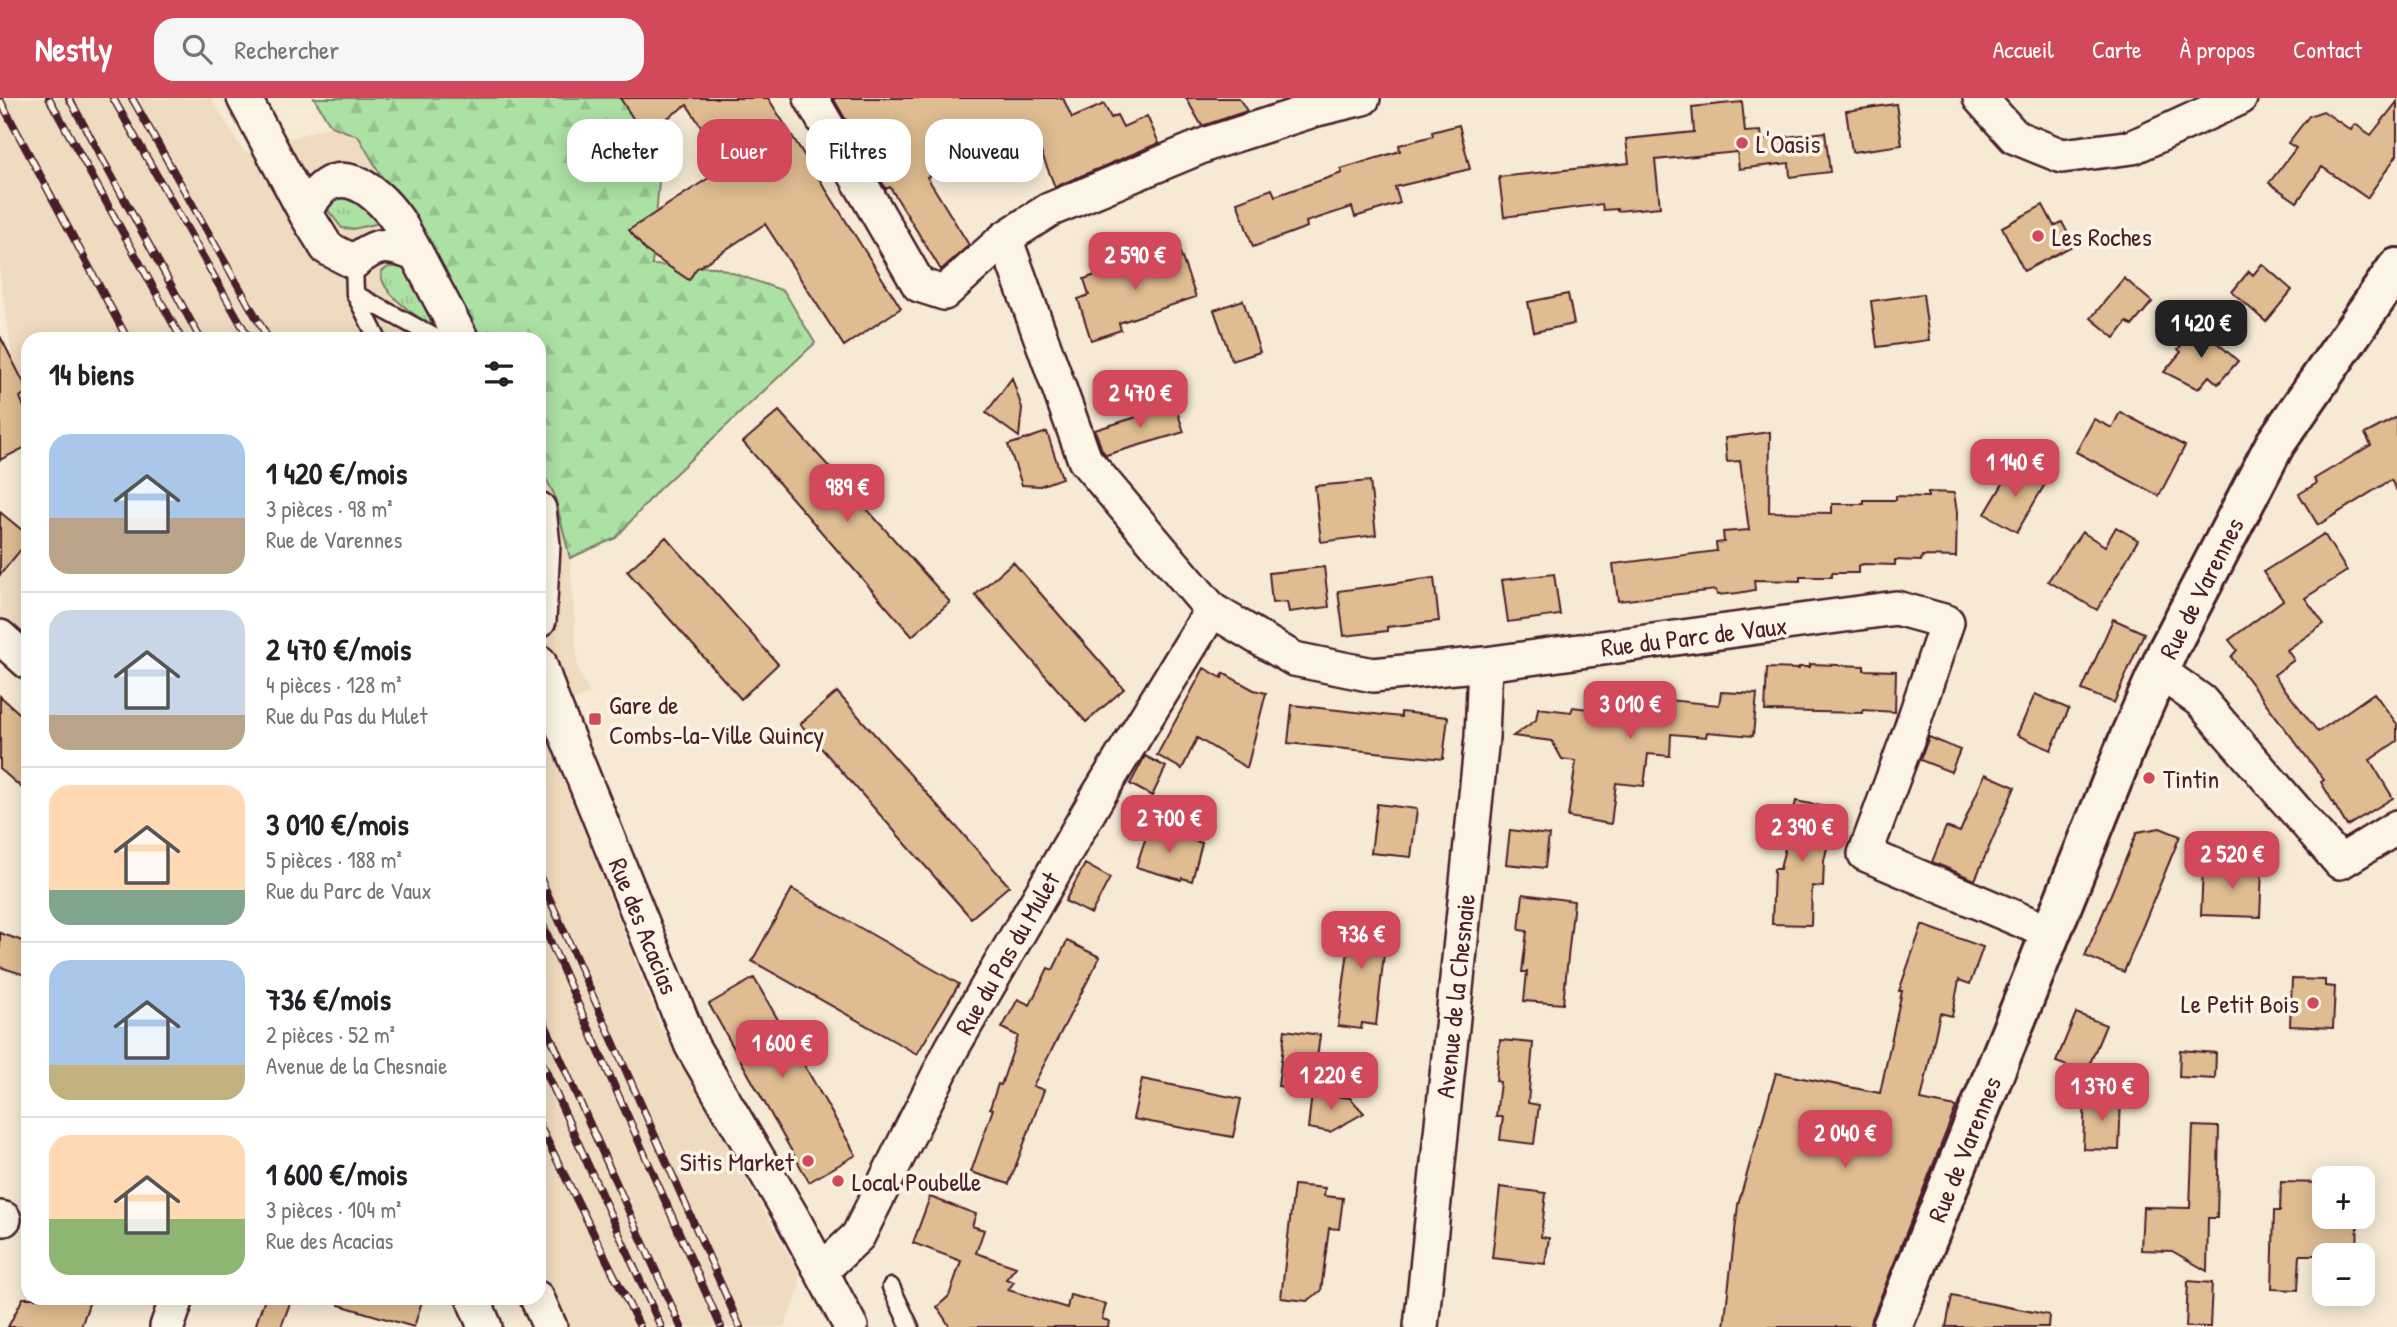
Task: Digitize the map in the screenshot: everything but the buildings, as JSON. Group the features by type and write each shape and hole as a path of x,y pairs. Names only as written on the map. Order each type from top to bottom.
{"street":[{"path":"244,98 327,248 354,262 369,249 394,246 418,255"},
{"path":"811,98 919,285 944,293 1005,238 1049,210 1210,143 1317,109 1363,98"},
{"path":"1980,98 2015,137 2062,156 2133,148 2239,98"},
{"path":"306,214 313,197 331,181 351,180 372,192 397,220 458,332"},
{"path":"1005,238 1085,460 1212,610"},
{"name":"Rue de Varennes","path":"1892,1327 2050,933 2159,671 2275,444 2397,268"},
{"name":"Rue du Parc de Vaux","path":"1212,610 1294,659 1373,675 1485,664 1896,608 1947,622 1865,854 2050,933"},
{"name":"Rue du Pas du Mulet","path":"821,1270 858,1236 952,1048 1098,796 1212,610"},
{"path":"0,637 21,656"},
{"name":"Avenue de la Chesnaie","path":"1421,1327 1482,737 1485,664"},
{"path":"2159,671 2201,701 2340,862 2397,827"},
{"name":"Rue des Acacias","path":"546,683 692,1046 851,1327"},
{"path":"167,1327 175,1305"},
{"path":"475,1305 485,1327"},
{"path":"540,1305 550,1327"}],"lane":[{"path":"354,262 355,294 374,332"},
{"path":"355,294 425,332"},
{"path":"891,1287 910,1327"}],"shaded area":[{"path":"0,98 211,98 244,152 331,126 358,136 423,247 468,332 21,332 21,417 0,275"},
{"path":"546,479 554,494 570,558 578,671 590,693 546,713"},
{"path":"21,553 21,640 0,622 0,577"},
{"path":"546,732 660,1026 798,1271 800,1288 784,1327 567,1327 546,1284"}],"green space":[{"path":"314,98 629,98 644,119 567,119 567,182 659,182 652,265 716,267 784,291 815,343 659,489 616,538 570,558 554,494 546,479 546,332 468,332 423,247 358,136 331,126"},
{"path":"341,190 384,222 353,229 342,228 327,209 328,197"},
{"path":"401,266 419,279 441,330 411,312 386,287 382,271"}],"railway":[{"path":"49,98 178,332"},
{"path":"69,98 197,332"},
{"path":"113,98 245,332"},
{"path":"132,98 264,332"},
{"path":"0,100 124,332"},
{"path":"546,891 740,1327"},
{"path":"546,932 721,1327"},
{"path":"546,1027 681,1327"},
{"path":"546,1072 661,1327"},
{"path":"546,1138 640,1327"}],"place":[{"name":"L'Oasis","path":"1742,143"},
{"name":"Les Roches","path":"2038,236"},
{"name":"Gare de Combs-la-Ville Quincy","path":"595,719"},
{"name":"Tintin","path":"2149,778"},
{"name":"Le Petit Bois","path":"2313,1003"},
{"name":"Sitis Market","path":"808,1161"},
{"name":"Local Poubelle","path":"838,1181"}]}
